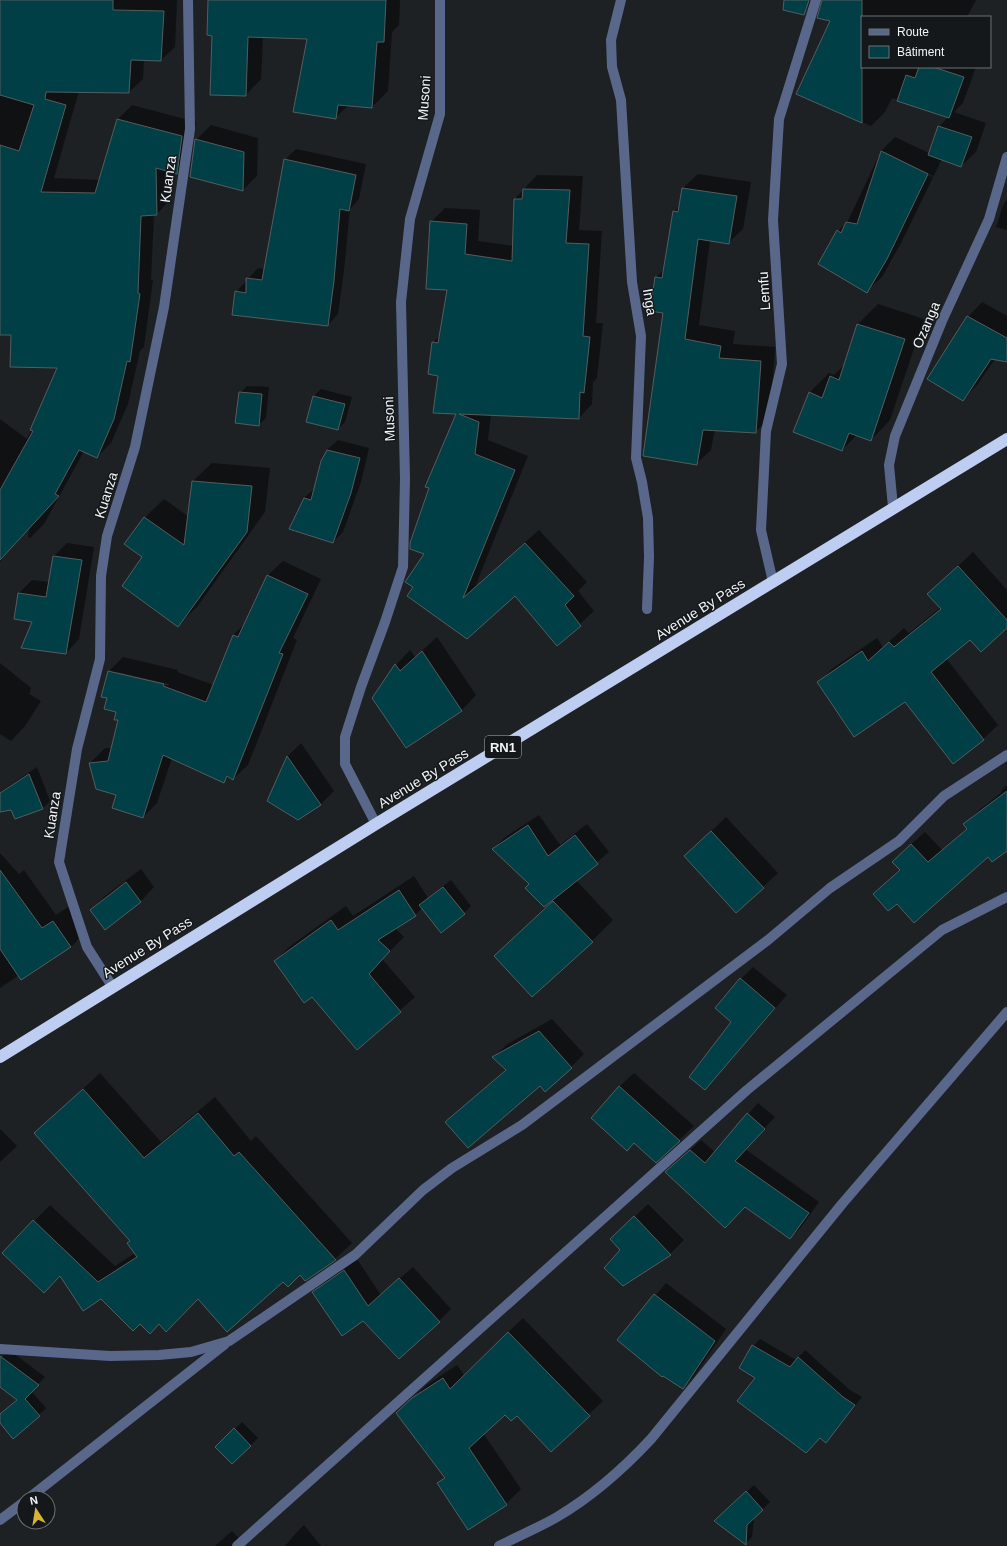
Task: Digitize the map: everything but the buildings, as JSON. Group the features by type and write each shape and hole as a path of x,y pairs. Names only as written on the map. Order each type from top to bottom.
{"highway":[{"name":"Avenue By Pass","path":"0,1057 112,986 893,507 1007,439"}],"street":[{"name":"Kuanza","path":"112,986 87,947 59,862 77,749 100,659 101,576 107,536 135,447 164,307 190,129 188,0"},
{"name":"Musoni","path":"376,824 345,764 345,737 360,687 385,622 403,568 405,478 401,302 410,219 440,114 440,0"},
{"name":"Inga","path":"621,0 612,40 612,67 620,100 632,282 641,336 636,458 648,518 649,557 647,609"},
{"name":"Lemfu","path":"773,582 761,530 766,431 782,364 773,220 780,119 816,0"},
{"name":"Ozanga","path":"893,507 889,465 895,436 942,321 989,220 1007,158"},
{"path":"39,1490 230,1341 355,1255 423,1190 452,1168 522,1125 768,940 830,888 899,841 944,796 1007,755"},
{"path":"237,1546 747,1090 942,930 1007,897"},
{"path":"499,1546 557,1517 586,1497 632,1460 650,1440 842,1204 1007,1012"},
{"path":"0,1349 110,1356 159,1355 191,1352 230,1341"},
{"path":"0,1520 16,1508"}]}
